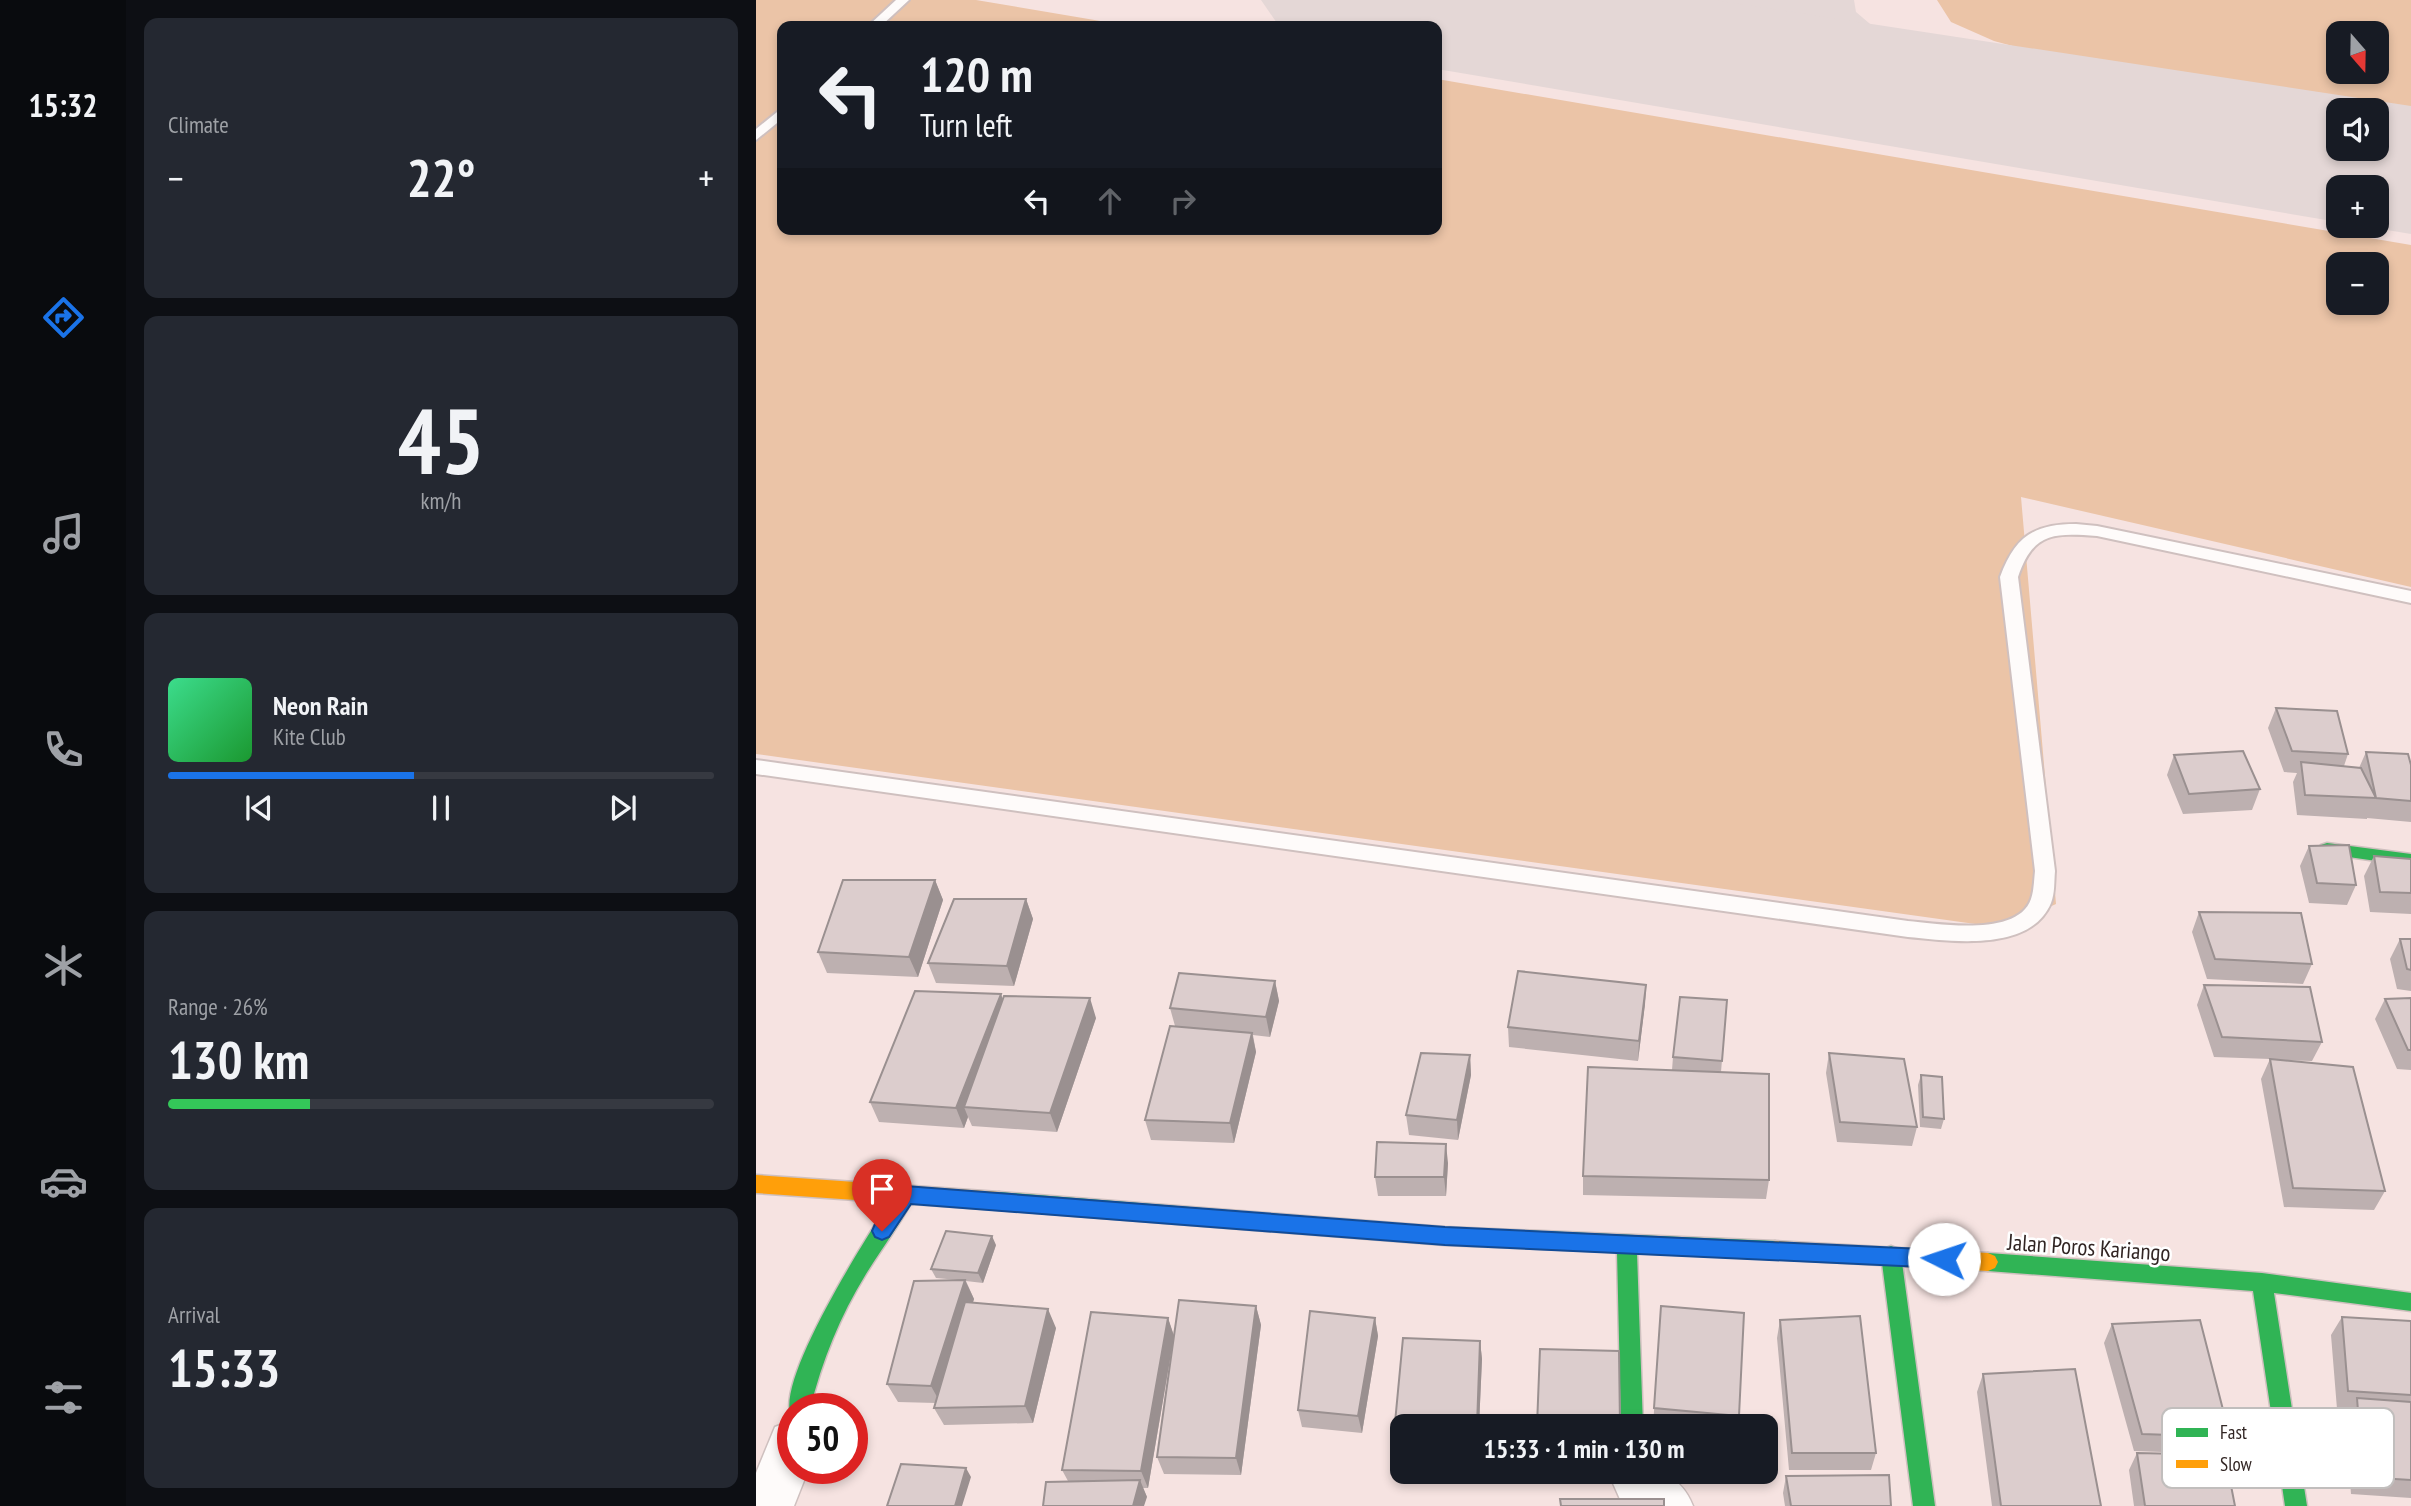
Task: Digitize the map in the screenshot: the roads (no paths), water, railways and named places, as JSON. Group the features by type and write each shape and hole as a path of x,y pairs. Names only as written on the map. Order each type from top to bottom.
{"main road":[{"path":"2327,849 2411,860"},
{"name":"Jalan Poros Kariango","path":"756,1184 1445,1236 1891,1255 2262,1282 2411,1302"},
{"path":"802,1393 805,1376 821,1332 858,1267 905,1195"},
{"path":"1627,1245 1632,1414"},
{"path":"1891,1255 1924,1506"},
{"path":"2262,1282 2281,1408"},
{"path":"2293,1488 2296,1506"}],"street":[{"path":"768,1506 777,1484"},
{"path":"1638,1484 1667,1506"}],"lane":[{"path":"880,21 903,0"},
{"path":"756,136 777,116"},
{"path":"756,767 1909,929 1978,934 2018,926 2040,904 2045,871 2009,577 2020,550 2038,535 2057,528 2097,531 2411,597"}]}
